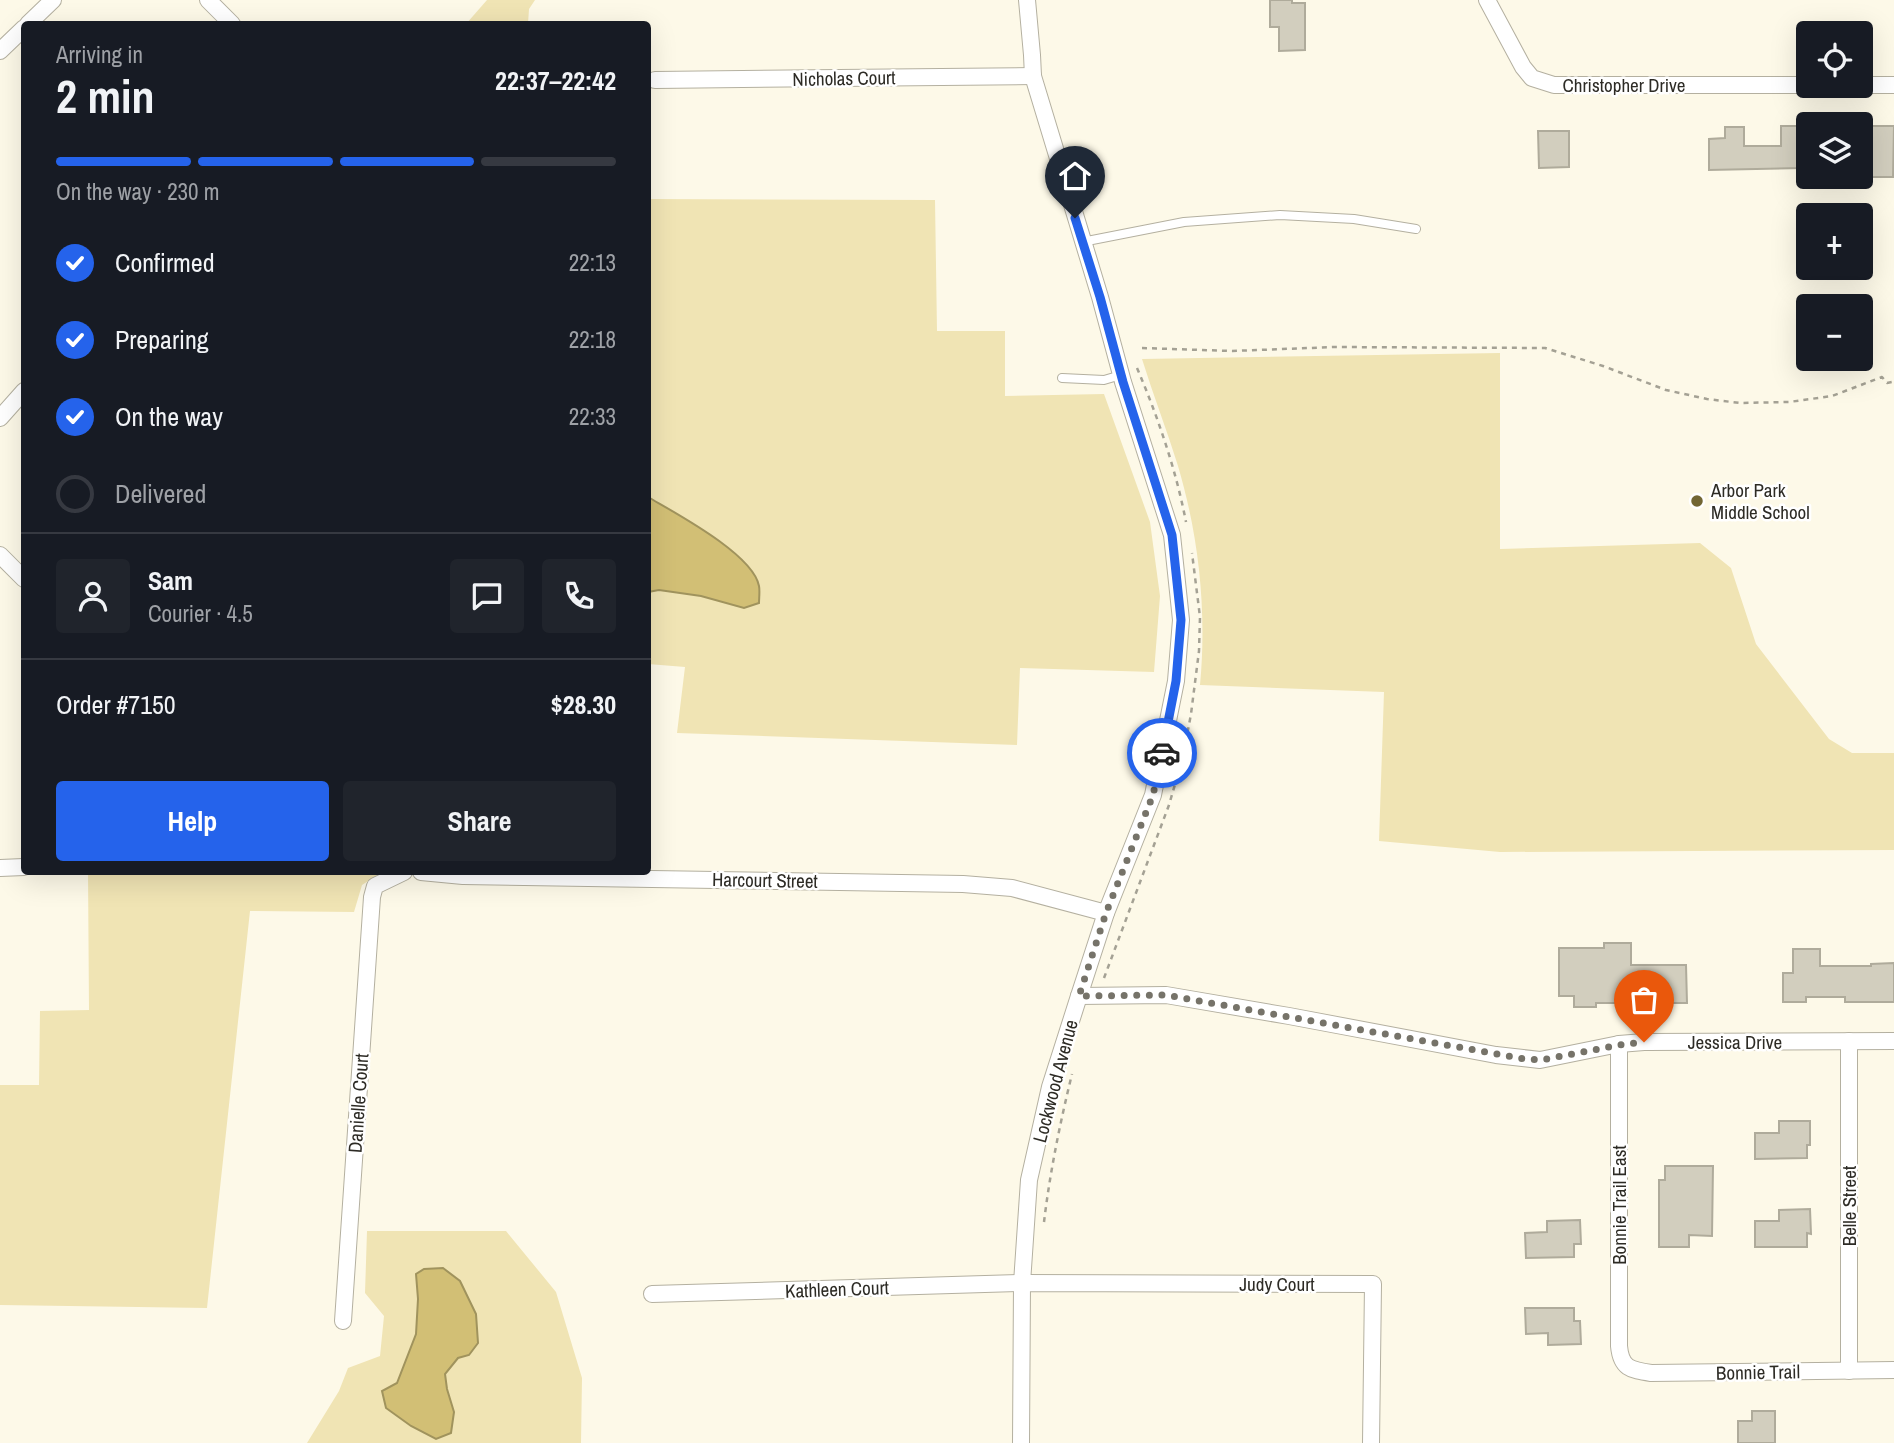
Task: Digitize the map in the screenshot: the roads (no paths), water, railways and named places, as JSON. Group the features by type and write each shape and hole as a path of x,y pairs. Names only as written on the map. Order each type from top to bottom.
{"street":[{"path":"31,21 53,0"},
{"path":"208,0 229,21"},
{"name":"Lockwood Avenue","path":"1021,1443 1022,1283 1029,1181 1050,1087 1079,996 1106,913 1153,795 1176,681 1181,620 1172,535 1121,375 1100,297 1032,76 1027,0"},
{"name":"Christopher Drive","path":"1487,0 1523,67 1532,78 1554,85 1796,85"},
{"path":"0,51 21,31"},
{"name":"Nicholas Court","path":"655,80 1032,76"},
{"path":"1873,85 1894,85"},
{"path":"0,418 21,394"},
{"path":"0,555 21,576"},
{"path":"0,868 21,867"},
{"name":"Danielle Court","path":"343,1321 372,897 375,887 398,875"},
{"name":"Harcourt Street","path":"452,875 963,884 1012,888 1106,913"},
{"name":"Jessica Drive","path":"1079,996 1166,995 1541,1060 1644,1042 1894,1041"},
{"name":"Belle Street","path":"1849,1041 1849,1371"},
{"name":"Bonnie Trail East","path":"1619,1045 1619,1346 1624,1365"},
{"name":"Kathleen Court","path":"652,1294 1022,1283"},
{"name":"Judy Court","path":"1022,1283 1373,1284 1371,1443"},
{"name":"Bonnie Trail","path":"1624,1365 1635,1371 1651,1373 1894,1370"}],"lane":[{"path":"1082,242 1184,222 1280,215 1354,219 1416,229"},
{"path":"1062,378 1104,380 1121,375"}],"place":[{"name":"Arbor Park Middle School","path":"1697,501"}]}
